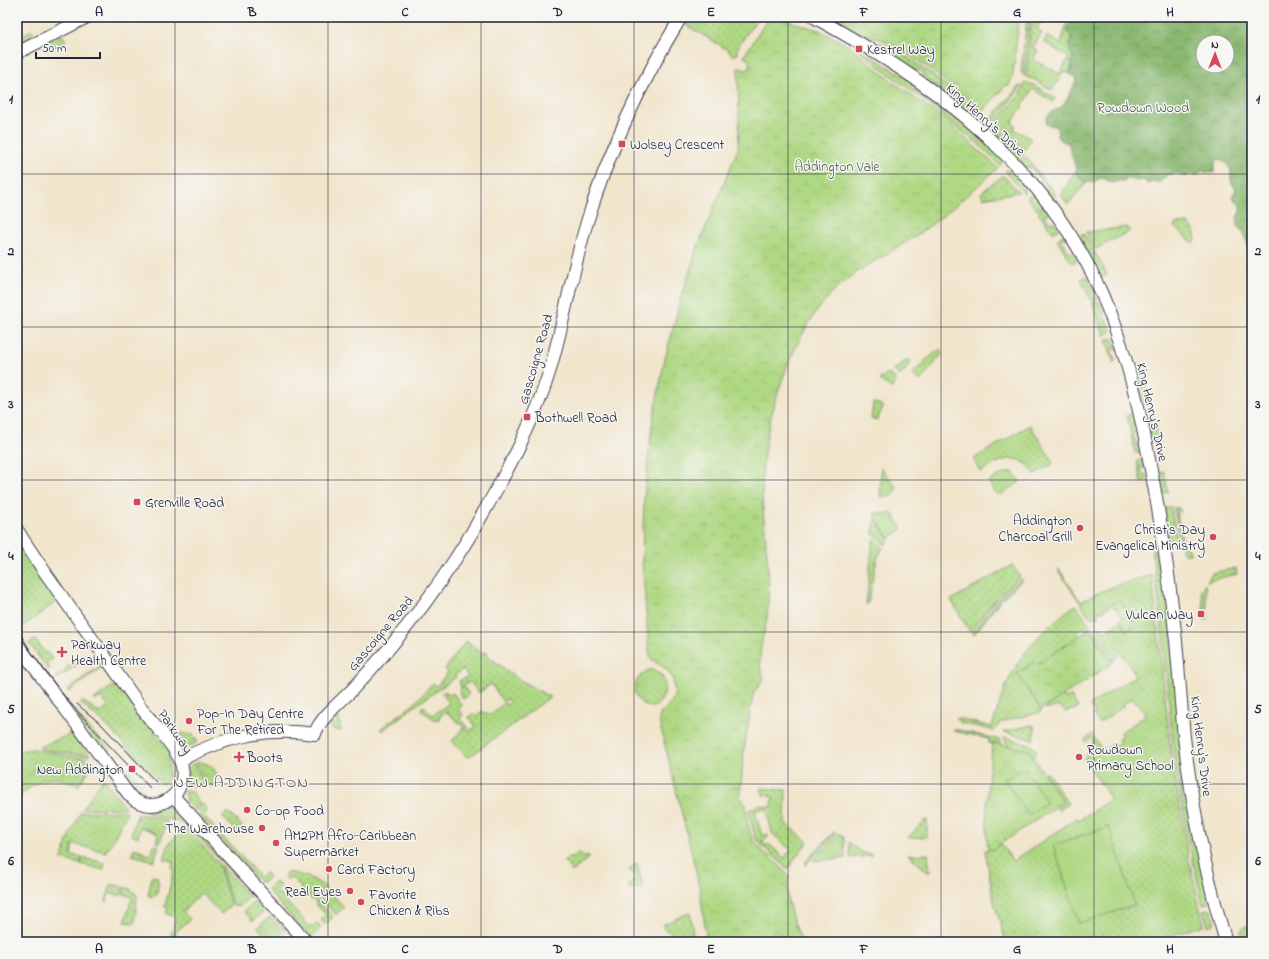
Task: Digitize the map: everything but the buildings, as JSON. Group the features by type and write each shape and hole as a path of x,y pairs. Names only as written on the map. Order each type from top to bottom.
{"street":[{"path":"17,53 87,17"},
{"name":"Gascoigne Road","path":"180,760 215,744 249,734 278,731 315,734 317,728 323,720 378,662 437,587 486,509 520,445 536,409 549,374 560,335 579,250 602,178 623,127 644,83 681,17"},
{"name":"King Henry's Drive","path":"814,17 896,65 937,94 1004,152 1031,183 1057,217 1088,265 1102,295 1131,379 1146,440 1168,570 1184,736 1190,779 1208,873 1226,942"},
{"name":"Parkway","path":"17,530 50,580 180,760 182,782 174,797"},
{"path":"17,644 130,796 140,803 152,805 164,803 174,797 307,942"}],"green space":[{"path":"690,17 758,17 736,50 739,53 733,56 728,50 686,25"},
{"name":"Addington Vale","path":"769,17 780,17 819,30 851,47 876,69 945,120 998,168 928,227 859,271 840,285 823,303 808,324 795,349 784,376 768,430 762,481 769,586 767,618 760,653 760,668 764,678 753,695 744,751 740,796 742,802 746,805 748,825 751,836 756,844 789,877 788,894 790,910 802,942 707,942 700,890 659,721 661,713 673,698 674,682 670,673 664,667 651,659 649,652 642,560 644,498 652,425 664,363 681,297 698,246 738,149 738,68 746,70 750,68 750,61 744,56"},
{"path":"832,17 1019,17 1013,74 1009,86 1006,85 983,111 924,65 895,46 883,40 857,32"},
{"path":"1027,17 1030,17 1024,76 1021,72"},
{"path":"1032,17 1044,17 1037,29 1042,33 1033,48 1038,51 1033,59 1059,74 1069,58 1044,42 1047,36 1061,44 1068,17 1072,22 1068,27 1072,40 1070,43 1073,58 1070,74 1064,71 1052,90 1035,80 1026,77"},
{"name":"Rowdown Wood","path":"1076,17 1252,17 1252,278 1250,278 1246,269 1249,262 1249,249 1244,234 1238,226 1237,218 1241,209 1240,204 1236,202 1232,196 1236,189 1231,180 1231,170 1226,163 1219,159 1215,162 1215,172 1210,173 1202,171 1197,175 1191,174 1186,176 1182,176 1177,173 1167,175 1160,182 1147,184 1145,180 1136,181 1127,177 1124,181 1112,183 1105,179 1100,179 1093,183 1081,179 1076,170 1069,143 1059,138 1057,127 1046,124 1046,119 1050,113 1064,104 1077,79 1070,74 1073,57 1070,49 1072,40 1071,36 1067,32 1071,23"},
{"path":"32,30 36,37 17,45 17,38"},
{"path":"62,35 66,41 49,50 45,43"},
{"path":"863,38 892,47 923,68 920,72 916,69 915,71"},
{"path":"858,48 912,81 980,136 975,142 920,97 875,64"},
{"path":"925,69 980,113 975,119 924,77 925,75 922,73"},
{"path":"1025,83 1032,84 1055,98 1053,102 1033,89 1012,123 1016,126 1014,129 1031,139 1024,150 996,122 1019,96"},
{"path":"1019,86 1021,86 1017,93 994,121 991,119"},
{"path":"994,125 1010,140 1005,146 989,131"},
{"path":"982,138 1003,159 1000,166 977,143"},
{"path":"1011,142 1024,155 1019,160 1006,147"},
{"path":"1026,157 1056,195 1051,200 1043,189 1048,189 1049,187 1046,186 1044,180 1041,180 1041,177 1038,177 1036,171 1033,171 1033,168 1025,167 1020,162"},
{"path":"1012,169 1029,188 1024,193 1005,171"},
{"path":"1075,171 1080,178 1087,182 1068,204 1061,195"},
{"path":"1003,175 1019,192 983,198 981,193"},
{"path":"1033,193 1043,206 1037,210 1027,197"},
{"path":"1044,207 1049,214 1044,214 1044,217 1047,218 1047,221 1054,222 1059,229 1053,233 1038,212"},
{"path":"1186,223 1191,226 1195,233 1196,241 1193,243 1174,227 1175,224"},
{"path":"1128,227 1130,231 1096,249 1086,232"},
{"path":"1083,233 1094,250 1087,254 1079,238"},
{"path":"1063,234 1066,239 1061,238 1060,241 1065,245 1064,248 1067,248 1066,251 1075,253 1078,260 1072,263 1057,240"},
{"path":"1095,252 1107,275 1100,279 1088,256"},
{"path":"1087,276 1098,298 1091,301 1081,279"},
{"path":"1099,301 1111,332 1104,335 1092,303"},
{"path":"1113,338 1117,351 1112,348 1111,350 1114,356 1113,358 1115,359 1114,363 1106,340"},
{"path":"940,349 943,353 920,381 912,374"},
{"path":"908,359 911,363 900,376 893,370"},
{"path":"888,373 897,380 892,388 879,380"},
{"path":"1144,378 1150,402 1144,404 1137,380"},
{"path":"873,403 879,404 883,407 877,420 871,419"},
{"path":"1135,414 1138,427 1133,424 1132,426 1134,428 1132,430 1135,432 1133,438 1136,440 1134,443 1142,447 1143,452 1135,453 1127,415"},
{"path":"1154,418 1159,443 1154,444 1153,437 1150,438 1147,420"},
{"path":"1030,425 1053,462 1052,464 1035,474 1029,466 1023,462 1016,459 1010,459 996,463 981,472 974,461 975,458"},
{"path":"1144,460 1146,468 1142,466 1140,468 1142,469 1141,472 1147,476 1148,480 1141,482 1137,461"},
{"path":"881,468 897,488 891,497 880,496"},
{"path":"1164,471 1168,492 1162,494 1162,491 1160,491 1158,473"},
{"path":"1009,472 1013,472 1020,482 1002,494 996,494 988,482"},
{"path":"1171,507 1177,542 1169,543 1164,511 1166,508"},
{"path":"1174,507 1179,508 1181,512 1177,509 1176,512 1178,513 1176,516 1179,518 1177,520 1180,526 1178,529 1181,531 1179,533 1182,536 1180,538 1183,540 1181,543 1189,549 1190,554 1184,554 1182,552"},
{"path":"875,513 893,514 902,529 890,538 874,516"},
{"path":"874,519 890,539 885,545 873,534"},
{"path":"17,538 58,600 21,628 17,621"},
{"path":"873,539 883,547 877,559 868,604 866,604"},
{"path":"1160,548 1209,902 1203,905 1188,840 1174,756 1160,611 1152,549"},
{"path":"1012,565 1020,576 996,599 970,632 951,600"},
{"path":"1236,568 1237,574 1207,581 1212,573"},
{"path":"1059,569 1081,602 1107,589 1152,575 1172,761 1188,856 1204,925 1151,942 1006,942 994,902 985,850 993,849 1001,844 1013,861 1077,818 1079,820 1111,799 1084,759 1087,757 1086,755 1092,751 1088,746 1094,742 1091,738 1086,742 1084,740 1092,734 1100,747 1105,749 1112,745 1113,746 1120,742 1118,739 1123,735 1121,732 1145,716 1145,712 1132,698 1123,704 1124,706 1099,723 1093,714 1095,713 1090,705 1135,676 1124,657 1097,629 1101,626 1105,632 1121,621 1127,631 1136,625 1120,600 1097,614 1099,617 1098,618 1089,616 1059,572"},
{"path":"1021,578 1022,580 999,602 974,635 972,633 997,601"},
{"path":"1205,584 1208,619 1205,620 1201,590"},
{"path":"1120,600 1134,623 1132,625 1133,627 1127,631 1120,620 1123,618 1112,604"},
{"path":"1075,605 1089,623 1090,629 1088,631 1085,627 1077,632 1080,637 1039,663 1037,661 1041,712 1001,722 994,730 961,723 957,720 957,718 992,727 1009,678 1025,653 1040,635"},
{"path":"1090,629 1107,654 1105,655 1108,660 1113,659 1114,662 1041,710 1017,673 1037,661 1039,663"},
{"path":"1094,630 1118,655 1117,657 1110,659 1092,631"},
{"path":"35,639 45,653 47,652 52,659 46,663 50,669 48,670 29,643"},
{"path":"466,641 483,653 487,652 488,656 518,679 550,697 468,758 452,741 464,727 445,711 437,721 422,711 421,708 424,706 433,715 449,703 442,693 446,691 449,695 453,693 462,706 458,709 463,715 460,718 470,731 476,727 469,717 473,713 476,716 483,711 490,715 504,703 506,705 510,702 508,699 503,702 491,684 479,693 470,682 463,686 469,694 464,699 459,693 461,688 459,681 468,677 463,669 455,675 456,677 382,731 380,729 414,704 433,683 437,686 448,672 445,669"},
{"path":"87,654 89,657 57,679 56,677 66,671 65,669 77,660 79,662"},
{"path":"98,658 103,666 69,692 67,690 101,665"},
{"path":"649,670 657,672 663,677 665,684 662,700 657,705 651,707 638,700 635,690 635,686 640,676"},
{"path":"113,686 120,686 169,751 169,777 163,785 107,726 80,703 83,701 100,713 108,707 101,697 95,701 94,699"},
{"path":"1063,695 1065,698 1071,696 1079,708 1065,712 1060,706 1046,709 1045,707"},
{"path":"76,713 111,751 106,750 99,742 96,743 77,717"},
{"path":"336,717 339,718 341,731 330,727 331,722"},
{"path":"1031,725 1034,726 1035,729 1033,740 1004,732"},
{"path":"955,729 1000,740 1003,745 989,743 989,739 953,731"},
{"path":"182,733 193,735 198,742 186,748 182,747 174,737"},
{"path":"73,734 90,755 85,756 42,749 39,747"},
{"path":"1004,737 1031,745 1037,751 1033,758 1028,750 1008,747"},
{"path":"993,743 1028,750 1063,802 993,849 988,850 987,796"},
{"path":"33,749 92,760 94,763 78,786 60,779 45,780 32,786 18,798 17,751"},
{"path":"114,754 143,785 141,787 146,795 145,799 135,794 108,759"},
{"path":"195,762 201,762 214,768 217,776 217,787 208,784"},
{"path":"193,763 204,781 204,784 192,786 187,784 187,769"},
{"path":"1024,768 1047,802 1028,815 1005,780"},
{"path":"1047,772 1068,804 1059,811 1056,807 1062,802 1044,774"},
{"path":"102,780 106,781 125,808 82,809"},
{"path":"761,788 786,790 785,822 808,842 788,869 760,844 763,842 767,846 769,844 784,858 791,850 772,833 766,808 755,811 762,836 768,834 768,837 765,840 758,842 755,837 749,810 759,805 772,807 773,797 763,795"},
{"path":"184,790 192,792 199,802 195,811 186,802"},
{"path":"202,803 208,811 203,815 260,877 265,872 269,877 264,882 259,882 197,813 200,804"},
{"path":"169,805 175,807 189,821 186,825 147,813 148,810"},
{"path":"126,811 127,813 106,852 73,844 71,855 82,857 80,864 62,859 67,840 70,840 69,836 81,812"},
{"path":"228,812 242,826 236,831 222,817"},
{"path":"137,815 145,815 167,821 160,843 156,842 158,834 141,827 138,837 131,835"},
{"path":"925,820 927,820 927,837 909,838 908,837"},
{"path":"191,825 254,892 252,895 189,827"},
{"path":"1109,827 1135,905 1079,923 1053,845"},
{"path":"184,830 188,830 218,863 231,906 221,914 201,893 183,912 190,919 175,933 178,937 176,939 179,942 176,942 173,939 169,942 176,917 166,914 168,907 165,906 174,870 172,869 173,861 164,859 169,843"},
{"path":"834,832 836,832 806,865 806,861"},
{"path":"838,833 844,837 845,858 813,861"},
{"path":"849,842 859,851 871,854 871,856 850,858"},
{"path":"154,845 159,846 154,861 132,855 134,848 151,855"},
{"path":"579,852 584,858 586,856 590,857 572,872 564,861 569,857 571,859"},
{"path":"928,854 930,872 928,872 908,855"},
{"path":"83,858 105,863 103,870 81,864"},
{"path":"637,863 643,888 631,890 628,886 636,878 629,870"},
{"path":"220,865 250,897 240,906 232,905"},
{"path":"285,873 295,873 307,877 326,888 313,901 291,877 289,879 285,878"},
{"path":"152,876 158,877 157,881 159,882 156,896 154,895 153,897 148,896"},
{"path":"275,882 281,886 276,891 311,928 317,923 321,928 310,939 269,892 269,888"},
{"path":"111,884 123,887 121,896 109,893 106,902"},
{"path":"125,887 132,890 137,895 135,923 125,922 132,897 123,894"},
{"path":"328,890 344,907 336,915 320,898"},
{"path":"259,898 287,928 285,931 256,899"},
{"path":"317,900 333,917 325,925 321,920 326,915 315,903"},
{"path":"254,901 264,912 253,921 244,911"},
{"path":"1203,910 1211,910 1215,923 1208,926"},
{"path":"690,912 694,942 680,942 671,933 663,928 664,927 662,925"},
{"path":"269,917 283,933 273,942 271,942 258,927"},
{"path":"1252,925 1252,942 1242,942 1241,931 1244,927"}],"tram line":[{"path":"17,628 45,672 61,692 150,788"},
{"path":"77,704 102,725 156,782"}],"place":[{"name":"Kestrel Way","path":"859,49"},
{"name":"Wolsey Crescent","path":"622,144"},
{"name":"Bothwell Road","path":"527,417"},
{"name":"Grenville Road","path":"137,502"},
{"name":"Addington Charcoal Grill","path":"1080,528"},
{"name":"Christ's Day Evangelical Ministry","path":"1213,537"},
{"name":"Vulcan Way","path":"1201,614"},
{"name":"Parkway Health Centre","path":"62,652"},
{"name":"Pop-In Day Centre For The Retired","path":"189,721"},
{"name":"Boots","path":"239,757"},
{"name":"Rowdown Primary School","path":"1079,757"},
{"name":"New Addington","path":"132,769"},
{"name":"Co-op Food","path":"247,810"},
{"name":"The Warehouse","path":"262,828"},
{"name":"AM2PM Afro-Caribbean Supermarket","path":"276,843"},
{"name":"Card Factory","path":"329,869"},
{"name":"Real Eyes","path":"350,891"},
{"name":"Favorite Chicken & Ribs","path":"361,902"}],"district":[{"name":"NEW ADDINGTON","path":"241,781"}]}
